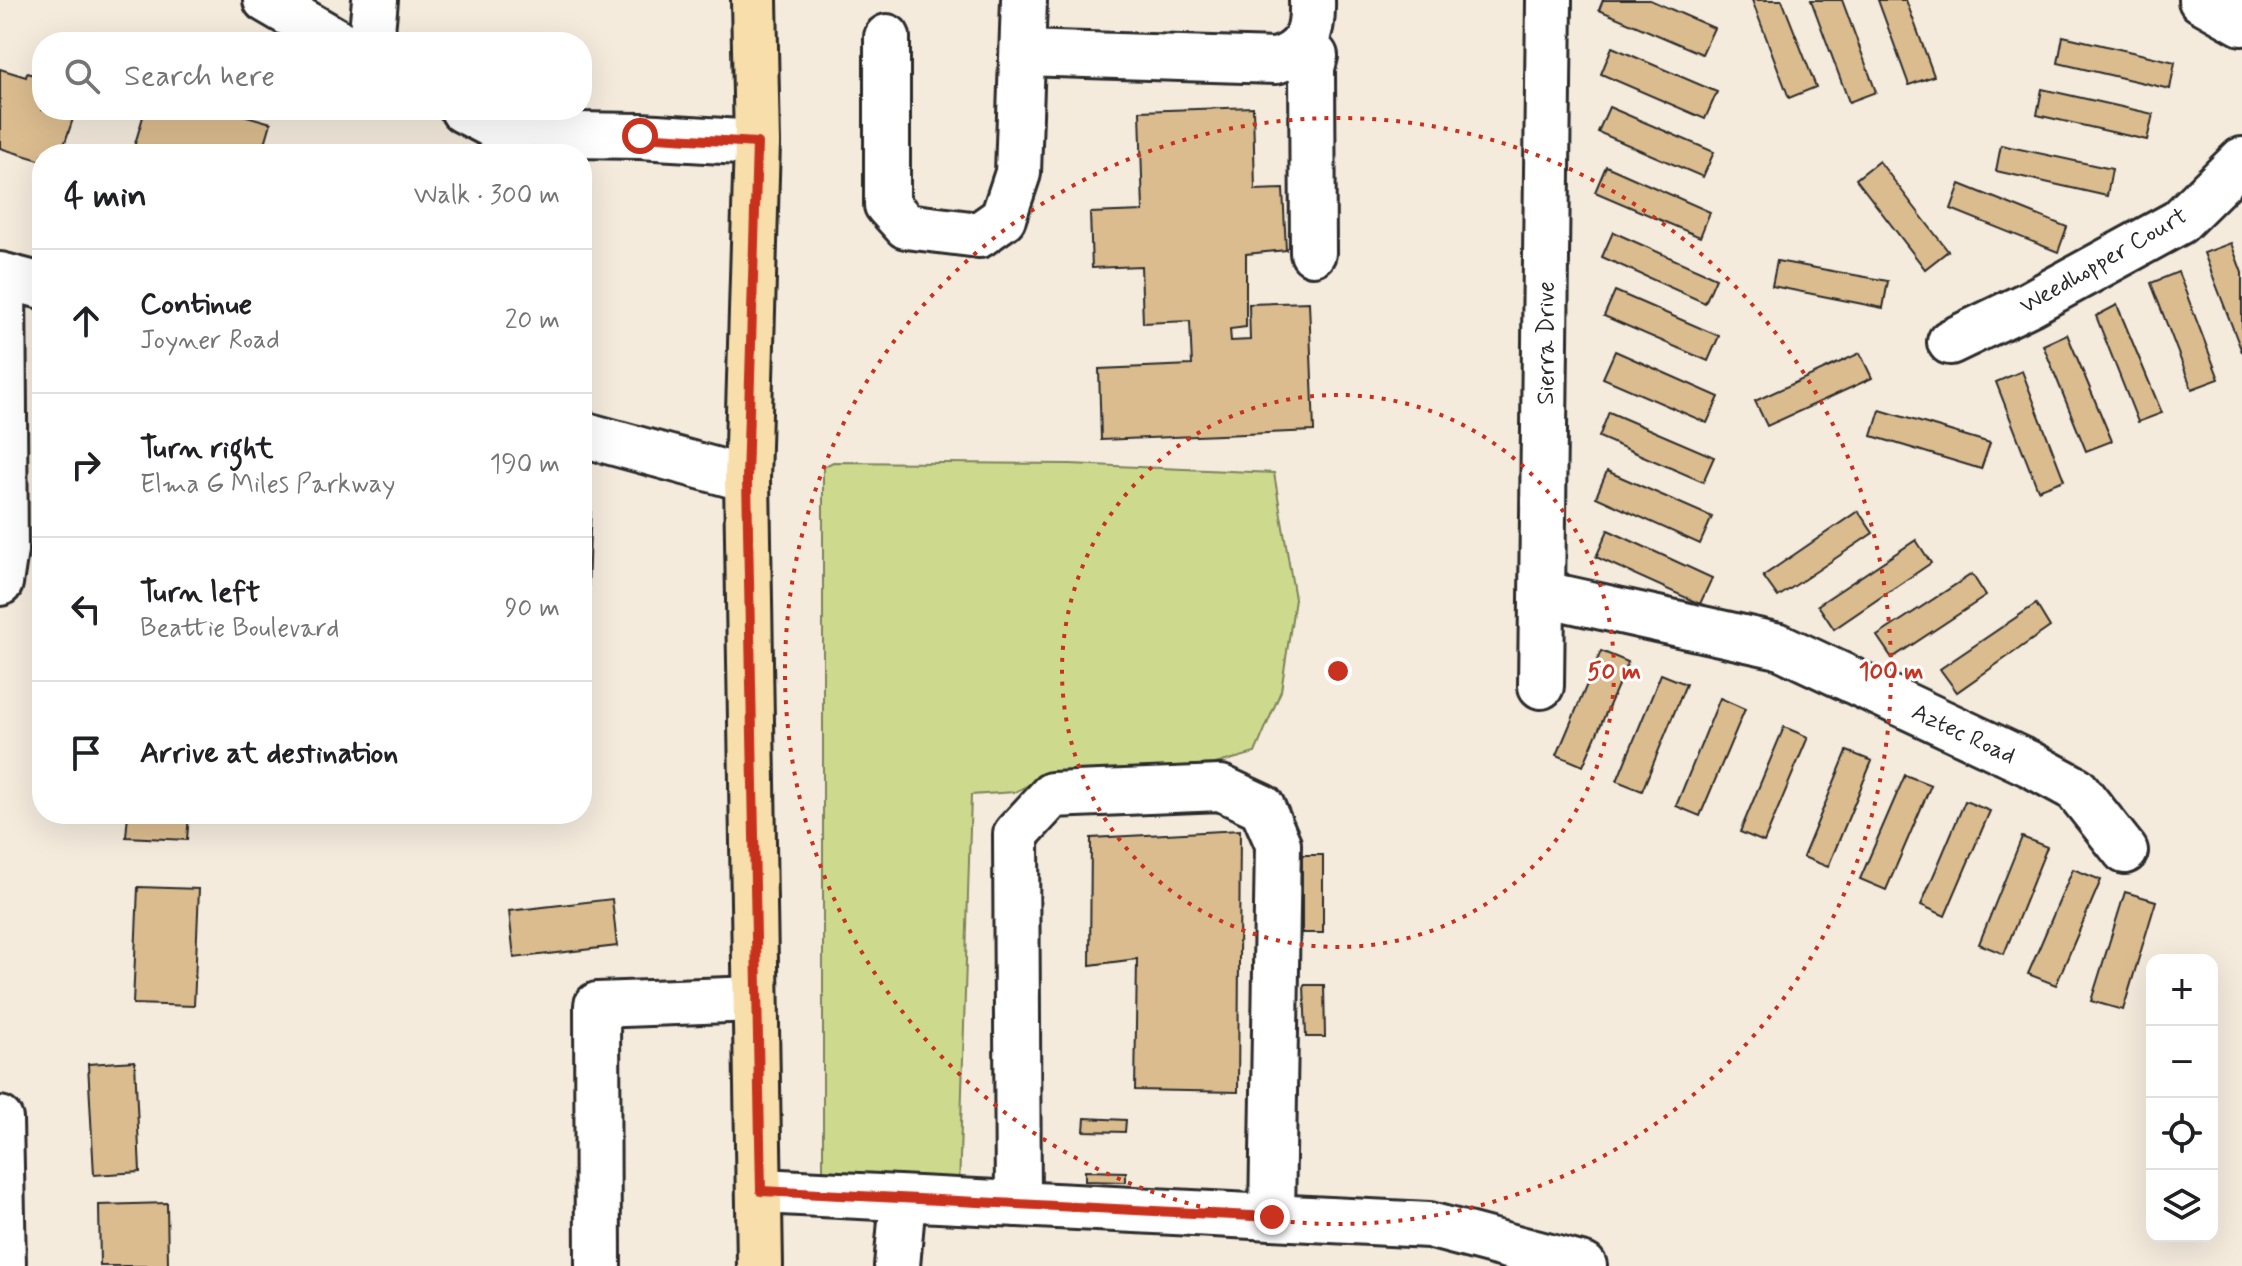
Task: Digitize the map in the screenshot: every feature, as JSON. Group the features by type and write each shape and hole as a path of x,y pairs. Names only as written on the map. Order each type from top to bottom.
{"main road":[{"path":"754,0 757,143 747,479 760,1266"}],"street":[{"path":"266,0 321,32"},
{"path":"372,32 375,0"},
{"path":"887,37 887,205 906,226 979,235 1003,218 1018,173 1024,0"},
{"path":"1023,53 1276,61 1293,56 1306,42 1312,21 1312,0"},
{"name":"Sierra Drive","path":"1541,686 1549,0"},
{"path":"2201,0 2242,23"},
{"path":"1302,46 1315,56 1312,68 1313,253"},
{"path":"466,120 474,144"},
{"path":"482,120 509,134 640,136 757,143"},
{"name":"Weedhopper Court","path":"1950,342 2029,304 2179,222 2242,160"},
{"path":"0,583 5,550 15,279"},
{"path":"592,437 747,479"},
{"name":"Aztec Road","path":"1544,594 1779,646 2030,764 2076,789 2125,851"},
{"path":"1018,1204 1016,834 1052,795 1221,788 1262,807 1278,844 1272,1217"},
{"path":"598,1266 597,1005 755,999"},
{"path":"0,1119 3,1266"},
{"path":"761,1191 1429,1225 1584,1266"},
{"path":"897,1266 903,1199"}],"green space":[{"path":"833,462 1070,464 1274,473 1295,599 1281,691 1255,753 1215,764 1052,773 1015,792 971,795 959,1190 823,1178 823,467"}],"building":[{"path":"1603,0 1650,0 1714,28 1702,54 1599,10"},
{"path":"1752,0 1782,0 1816,87 1789,98"},
{"path":"1811,0 1842,0 1876,92 1849,102"},
{"path":"1878,0 1906,0 1934,76 1909,85"},
{"path":"2063,36 2175,62 2170,89 2058,63"},
{"path":"1612,47 1717,92 1705,119 1601,74"},
{"path":"0,69 26,77 27,73 32,74 32,120 73,120 64,144 32,144 32,158 0,148"},
{"path":"2042,89 2153,114 2147,140 2037,115"},
{"path":"1253,107 1255,190 1283,189 1286,250 1246,254 1246,327 1230,329 1231,341 1250,340 1249,304 1309,302 1314,431 1101,440 1099,369 1192,365 1190,321 1143,323 1141,266 1092,268 1090,213 1143,211 1140,111"},
{"path":"1609,107 1714,152 1703,177 1598,132"},
{"path":"142,120 261,120 271,123 265,144 135,144"},
{"path":"2001,145 2112,169 2107,196 1996,171"},
{"path":"1879,161 1948,251 1925,269 1856,179"},
{"path":"1606,166 1710,212 1700,237 1595,192"},
{"path":"1960,184 2067,227 2058,252 1951,209"},
{"path":"1613,232 1716,278 1705,303 1602,257"},
{"path":"2231,243 2242,273 2242,352 2204,253"},
{"path":"1777,261 1888,281 1883,308 1772,286"},
{"path":"2178,272 2219,379 2192,389 2151,283"},
{"path":"1615,291 1719,336 1708,361 1604,316"},
{"path":"2117,305 2162,413 2138,422 2096,316"},
{"path":"2067,334 2112,441 2086,451 2043,345"},
{"path":"1615,351 1719,397 1707,423 1603,378"},
{"path":"1860,353 1872,378 1767,426 1755,401"},
{"path":"2022,371 2064,480 2038,490 1996,382"},
{"path":"1880,410 1990,443 1981,469 1872,436"},
{"path":"1609,412 1714,457 1703,482 1599,437"},
{"path":"1607,471 1712,517 1700,544 1596,497"},
{"path":"1858,511 1873,533 1778,597 1763,576"},
{"path":"1608,530 1712,578 1700,604 1596,557"},
{"path":"1916,540 1931,563 1834,629 1818,605"},
{"path":"1972,574 1986,596 1892,658 1877,636"},
{"path":"2036,604 2050,627 1957,692 1940,669"},
{"path":"1601,651 1628,662 1583,766 1557,755"},
{"path":"1661,674 1686,684 1642,791 1617,781"},
{"path":"1720,698 1745,709 1700,816 1676,806"},
{"path":"1784,727 1808,737 1764,842 1740,832"},
{"path":"1847,751 1872,761 1828,867 1803,857"},
{"path":"1905,775 1931,785 1886,890 1860,879"},
{"path":"1965,801 1990,811 1945,916 1921,905"},
{"path":"127,824 188,824 187,840 126,837"},
{"path":"1240,830 1238,1092 1135,1090 1137,959 1090,965 1091,838"},
{"path":"2022,837 2047,847 2004,954 1979,944"},
{"path":"1302,855 1323,855 1323,933 1302,933"},
{"path":"2073,869 2101,880 2056,985 2028,974"},
{"path":"138,887 199,889 194,1006 133,1004"},
{"path":"2125,892 2156,901 2123,1010 2091,1001"},
{"path":"612,899 617,946 514,958 509,911"},
{"path":"1304,985 1324,985 1325,1037 1306,1037"},
{"path":"135,1061 140,1172 94,1175 88,1064"},
{"path":"1085,1118 1126,1120 1125,1132 1084,1131"},
{"path":"1085,1171 1126,1172 1126,1182 1085,1181"},
{"path":"167,1203 168,1266 100,1266 99,1205"}],"route":[{"path":"640,136 757,143 747,479 761,1191 1272,1217"}]}
